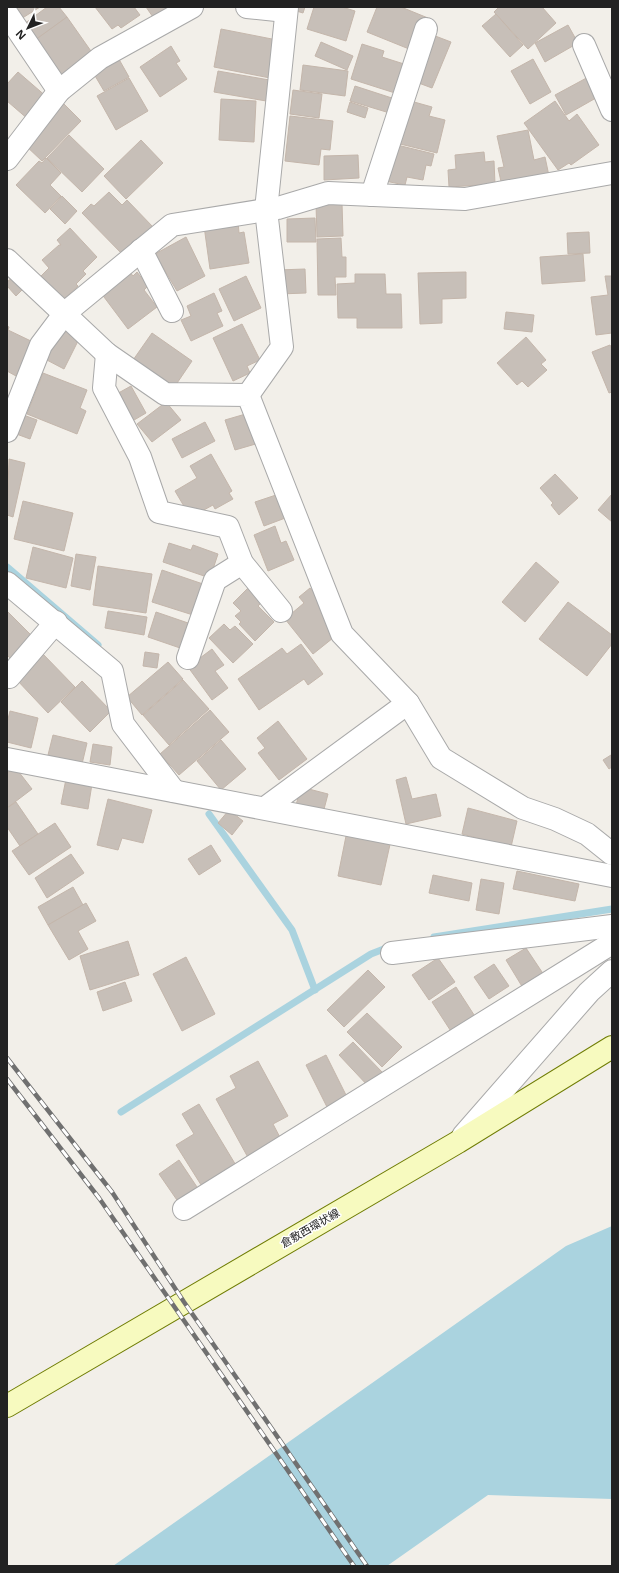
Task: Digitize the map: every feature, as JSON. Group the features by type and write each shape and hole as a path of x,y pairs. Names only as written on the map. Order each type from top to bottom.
{"main road":[{"name":"倉敷西環状線","path":"7,1406 458,1142 612,1047"}],"street":[{"path":"7,159 59,90 100,58 192,7"},
{"path":"247,7 286,9 266,210 282,347 248,395"},
{"path":"7,14 59,90"},
{"path":"372,195 426,30"},
{"path":"584,45 612,110"},
{"path":"7,431 41,345 66,313 172,225 266,210 328,193 465,198 612,173"},
{"path":"141,250 172,311"},
{"path":"7,260 66,313 107,354 164,394 248,395"},
{"path":"107,354 104,388 140,458 159,512 228,527 242,563 281,611"},
{"path":"248,395 342,634 408,703 441,758 523,808 555,819 587,834 612,854"},
{"path":"188,658 215,580 242,563"},
{"path":"7,583 56,622 112,671 123,724 174,791"},
{"path":"9,677 56,622"},
{"path":"265,808 408,703"},
{"path":"7,759 612,876"},
{"path":"392,953 612,926"},
{"path":"184,1209 612,943"},
{"path":"458,1142 588,992 612,971"}],"water":[{"path":"612,1226 612,1499 488,1495 387,1566 113,1566 566,1246"}],"building":[{"path":"7,7 40,7 16,22"},
{"path":"47,7 59,7 67,17 32,43 20,27"},
{"path":"95,7 134,7 140,15 121,28 118,25 112,29"},
{"path":"146,7 173,7 155,20"},
{"path":"291,7 305,7 303,13 290,9"},
{"path":"314,7 342,7 355,11 346,41 307,29"},
{"path":"377,7 401,7 428,18 414,51 367,32"},
{"path":"499,7 542,7 556,23 528,49 494,12"},
{"path":"496,14 523,45 510,57 482,26"},
{"path":"67,17 93,54 57,81 35,40"},
{"path":"568,25 578,43 545,62 535,43"},
{"path":"221,29 277,40 270,78 214,67"},
{"path":"430,34 451,42 432,88 416,82"},
{"path":"321,42 353,56 347,70 315,56"},
{"path":"362,44 384,51 382,57 404,64 395,93 351,79"},
{"path":"171,46 180,61 176,63 187,79 160,97 140,67"},
{"path":"116,54 129,77 104,91 91,69"},
{"path":"533,59 551,92 530,104 511,71"},
{"path":"303,65 348,71 345,96 300,90"},
{"path":"218,71 275,81 272,102 214,92"},
{"path":"18,72 48,98 29,120 7,101 7,84"},
{"path":"592,75 603,94 566,115 555,95"},
{"path":"129,78 148,111 116,130 97,96"},
{"path":"355,86 398,100 393,114 350,101"},
{"path":"293,90 322,94 319,118 290,114"},
{"path":"221,99 256,101 254,142 219,140"},
{"path":"407,100 432,107 429,116 445,120 437,153 396,143"},
{"path":"555,101 569,121 577,114 599,145 571,165 569,163 558,170 524,123"},
{"path":"350,102 368,108 365,118 347,112"},
{"path":"63,103 81,121 42,161 24,144"},
{"path":"290,116 333,121 330,150 321,149 319,165 285,161"},
{"path":"528,130 534,160 545,157 549,176 502,186 498,168 504,167 497,136"},
{"path":"69,135 104,169 82,192 47,158"},
{"path":"141,140 163,163 126,199 104,176"},
{"path":"393,144 434,154 431,166 426,165 423,180 407,177 405,185 385,181"},
{"path":"484,152 485,162 494,161 495,184 449,187 448,170 456,169 455,155"},
{"path":"358,155 359,178 324,180 324,156"},
{"path":"46,158 61,173 50,185 61,196 45,213 16,185 39,161 42,163"},
{"path":"109,192 122,205 127,200 153,227 124,256 82,213 91,204 94,206"},
{"path":"62,196 77,211 65,224 50,209"},
{"path":"342,203 343,236 317,237 316,204"},
{"path":"315,218 316,242 287,242 287,219"},
{"path":"238,221 239,233 244,232 249,263 210,269 204,226"},
{"path":"70,228 97,257 83,271 86,274 76,284 78,286 63,300 41,276 49,268 42,260 59,245 61,245 57,240"},
{"path":"589,232 590,253 568,254 567,233"},
{"path":"186,237 205,276 177,291 155,254"},
{"path":"341,238 342,257 346,257 346,277 335,277 336,295 318,295 317,239"},
{"path":"583,254 585,281 542,284 540,257"},
{"path":"305,269 306,293 279,294 278,270"},
{"path":"129,271 133,276 137,272 148,286 144,290 157,307 128,329 101,293"},
{"path":"466,272 466,298 442,299 442,323 420,324 418,273"},
{"path":"355,274 385,274 386,294 401,294 402,328 357,328 357,318 338,318 337,284 355,283"},
{"path":"14,276 25,287 16,296 7,286 7,282"},
{"path":"246,276 261,308 234,321 219,289"},
{"path":"605,276 612,276 612,333 596,335 591,297 608,295"},
{"path":"214,293 222,311 217,313 223,326 191,341 181,320 191,316 187,306"},
{"path":"506,312 534,315 532,332 504,329"},
{"path":"242,324 260,360 247,366 250,373 233,381 213,338"},
{"path":"7,326 9,327 8,330 33,342 16,376 7,371"},
{"path":"61,327 80,337 64,369 45,359"},
{"path":"152,333 192,361 171,392 131,363"},
{"path":"526,337 546,360 541,364 547,370 528,387 522,381 517,385 497,363"},
{"path":"610,345 612,349 612,392 609,393 592,352"},
{"path":"43,373 87,390 80,408 86,411 77,434 27,414"},
{"path":"131,386 146,413 129,423 113,396"},
{"path":"166,402 181,420 152,442 137,424"},
{"path":"18,413 37,420 30,439 11,432"},
{"path":"249,413 259,443 235,450 225,420"},
{"path":"205,422 215,441 182,458 172,439"},
{"path":"211,454 232,491 229,493 233,499 215,509 213,505 200,512 197,508 188,513 175,491 197,478 190,466"},
{"path":"9,459 25,463 13,517 7,515"},
{"path":"555,474 578,498 559,515 551,505 553,503 540,488"},
{"path":"279,494 288,517 264,526 255,502"},
{"path":"612,494 612,522 598,510"},
{"path":"23,501 73,513 64,551 14,539"},
{"path":"275,526 281,543 286,541 294,560 268,571 254,535"},
{"path":"169,543 191,550 193,545 218,554 210,578 163,562"},
{"path":"33,547 73,558 66,588 26,578"},
{"path":"76,554 96,557 90,590 71,586"},
{"path":"536,562 559,582 525,622 502,602"},
{"path":"98,566 152,574 146,613 93,605"},
{"path":"162,570 203,584 193,615 152,602"},
{"path":"252,584 266,598 258,606 274,622 255,641 239,624 241,622 235,616 241,611 233,603"},
{"path":"310,588 327,608 321,612 338,634 313,654 285,619 304,603 299,597"},
{"path":"568,602 612,635 612,644 587,676 539,639"},
{"path":"7,611 34,638 12,660 7,655"},
{"path":"108,611 147,617 144,635 105,628"},
{"path":"156,612 191,624 183,649 148,637"},
{"path":"224,624 230,630 235,626 253,644 233,663 209,638"},
{"path":"301,644 323,674 308,685 304,679 259,710 238,679 282,648 287,654"},
{"path":"212,649 224,665 215,671 228,688 212,700 188,667"},
{"path":"145,652 159,654 157,668 143,666"},
{"path":"42,653 75,687 48,713 16,679"},
{"path":"168,662 183,679 142,715 127,697"},
{"path":"183,680 209,709 169,745 143,715"},
{"path":"82,681 111,711 90,732 61,702"},
{"path":"210,710 229,732 179,775 160,754"},
{"path":"10,711 38,718 31,748 7,742 7,723"},
{"path":"278,721 307,759 279,780 258,753 265,748 257,738"},
{"path":"53,735 87,743 82,764 48,755"},
{"path":"221,740 246,769 221,790 197,761"},
{"path":"93,744 112,747 110,765 90,762"},
{"path":"611,755 612,767 609,769 603,760"},
{"path":"15,767 32,789 7,808 7,773"},
{"path":"406,777 412,799 436,794 441,816 406,824 396,780"},
{"path":"66,779 92,784 88,809 61,804"},
{"path":"301,787 328,794 323,813 296,805"},
{"path":"108,799 152,810 143,843 122,838 118,850 97,845"},
{"path":"16,802 38,834 20,846 7,827 7,808"},
{"path":"468,808 517,821 511,847 462,834"},
{"path":"229,810 243,821 232,835 218,823"},
{"path":"55,823 71,847 29,875 12,851"},
{"path":"347,831 391,840 381,885 338,876"},
{"path":"211,845 221,861 199,875 188,859"},
{"path":"71,854 84,873 47,898 35,878"},
{"path":"517,871 579,884 575,901 513,889"},
{"path":"433,875 472,883 469,901 429,893"},
{"path":"481,879 504,883 499,914 476,910"},
{"path":"73,887 83,905 48,925 38,907"},
{"path":"86,903 96,921 78,931 88,949 69,960 48,925"},
{"path":"128,941 139,975 90,990 80,956"},
{"path":"526,948 544,975 523,988 506,960"},
{"path":"186,957 215,1014 182,1031 153,974"},
{"path":"438,958 455,982 429,1000 412,975"},
{"path":"494,964 509,986 489,999 474,977"},
{"path":"368,970 385,987 344,1027 327,1010"},
{"path":"125,982 132,1001 103,1011 97,992"},
{"path":"456,987 478,1021 454,1036 432,1002"},
{"path":"367,1013 402,1047 382,1067 347,1032"},
{"path":"353,1042 383,1073 369,1087 339,1055"},
{"path":"326,1055 347,1097 327,1107 306,1065"},
{"path":"258,1061 288,1116 273,1124 284,1145 251,1163 216,1099 236,1088 230,1076"},
{"path":"199,1104 237,1167 203,1188 176,1145 194,1134 182,1114"},
{"path":"179,1160 199,1190 179,1203 159,1174"}],"waterway":[{"path":"7,567 98,645"},
{"path":"209,814 292,930 315,990"},
{"path":"434,937 612,909"},
{"path":"121,1112 371,954 389,947"}],"railway":[{"path":"7,1058 112,1192 184,1302 367,1566"},
{"path":"7,1079 99,1198 354,1566"}]}
